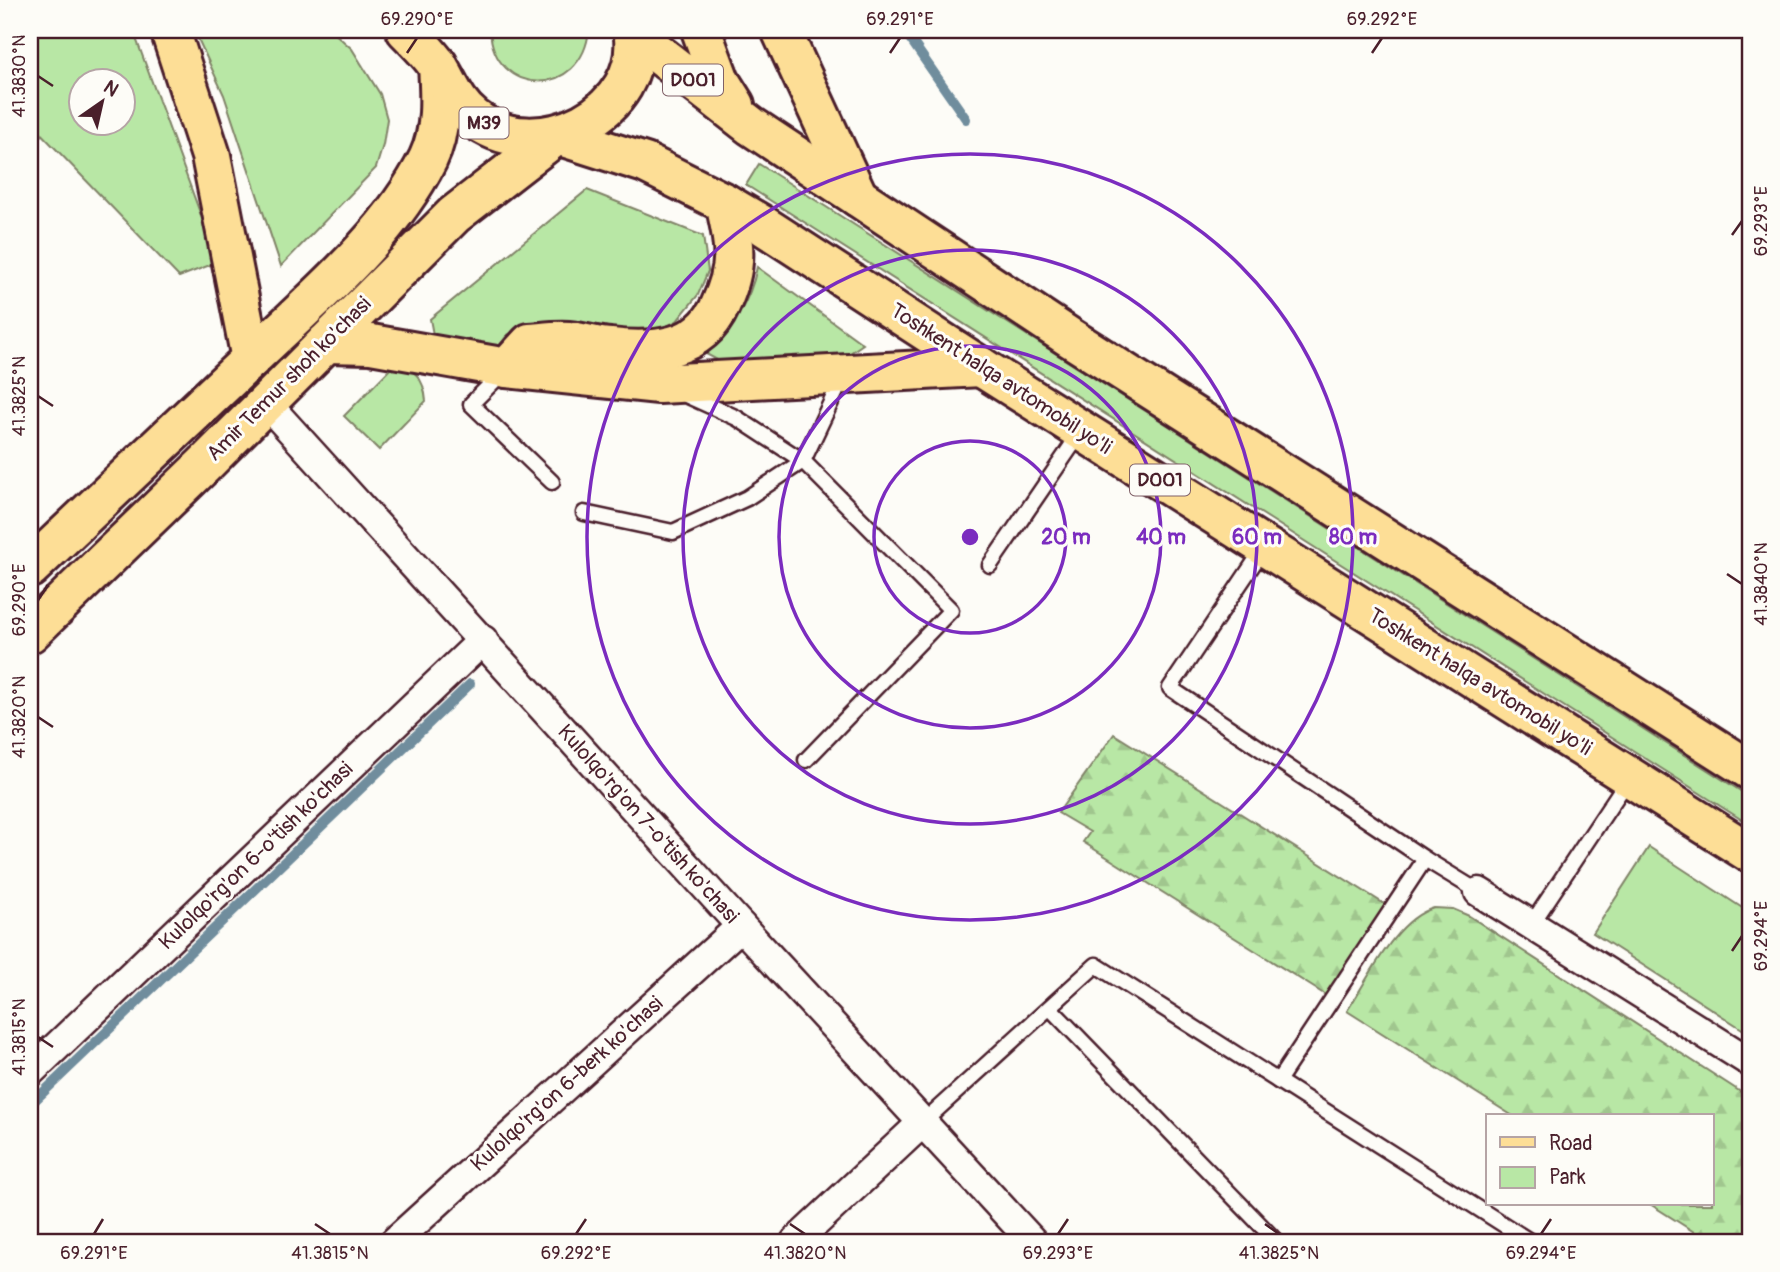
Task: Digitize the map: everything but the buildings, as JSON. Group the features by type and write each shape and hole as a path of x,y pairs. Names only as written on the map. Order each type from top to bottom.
{"main road":[{"path":"170,30 211,156 251,359"},
{"name":"Toshkent halqa avtomobil yo'li","path":"406,30 435,48 454,99 475,119 500,132 528,138 557,135 582,125 604,109 621,87 631,62 636,31"},
{"path":"701,30 720,81 751,126"},
{"path":"781,30 858,197"},
{"name":"Toshkent halqa avtomobil yo'li","path":"636,31 751,126 1069,337 1750,770"},
{"name":"Amir Temur shoh ko'chasi","path":"30,568 251,359 353,258 416,181 429,157 437,131 440,98 435,48"},
{"name":"Amir Temur shoh ko'chasi","path":"30,633 454,215 557,135"},
{"name":"Toshkent halqa avtomobil yo'li","path":"557,135 645,163 725,202 1750,853"},
{"path":"507,368 530,343 568,341 610,348 642,349 685,343 704,332 716,315 733,279 736,249 725,202"},
{"path":"326,343 371,344 507,368 659,384 845,372 981,367"}],"street":[{"name":"Kulolqo'rg'on 7-o'tish ko'chasi","path":"266,403 741,926 1033,1242"},
{"name":"Kulolqo'rg'on 6-o'tish ko'chasi","path":"30,1072 483,640"},
{"path":"1479,892 1750,1062"},
{"name":"Kulolqo'rg'on 6-berk ko'chasi","path":"394,1242 741,926"},
{"path":"795,1242 922,1123"}],"lane":[{"path":"507,368 471,404 552,482"},
{"path":"584,513 673,532 747,498 803,461 845,372"},
{"path":"659,384 737,418 803,461 951,610 806,760"},
{"path":"990,565 1082,431"},
{"path":"1265,547 1170,688 1425,859 1479,892"},
{"path":"1531,925 1630,777"},
{"path":"1278,1081 1425,859"},
{"path":"922,1123 1096,965 1531,1242"},
{"path":"1051,1008 1277,1242"}],"green space":[{"path":"30,30 133,30 218,262 179,277 30,122"},
{"path":"194,30 331,30 352,49 380,94 387,119 376,168 281,266 224,95"},
{"path":"490,30 589,30 583,53 571,69 556,78 538,81 521,78 506,68 495,52"},
{"path":"759,164 1750,797 1750,825 746,185"},
{"path":"587,190 703,236 708,271 698,295 677,321 646,334 515,332 507,335 496,351 434,340 430,319"},
{"path":"757,267 863,344 847,355 723,363 706,354 739,314 750,292"},
{"path":"392,367 407,369 417,375 426,401 379,450 344,416"},
{"path":"1114,734 1386,905 1327,996 1083,842 1090,832 1058,813"},
{"path":"1649,847 1750,913 1750,1034 1593,933"},
{"path":"1434,908 1453,909 1469,916 1750,1098 1750,1242 1710,1242 1653,1206 1714,1206 1714,1114 1510,1114 1347,1011 1384,951 1407,924"}],"waterway":[{"path":"904,30 966,119"},
{"path":"30,1105 470,684"}]}
